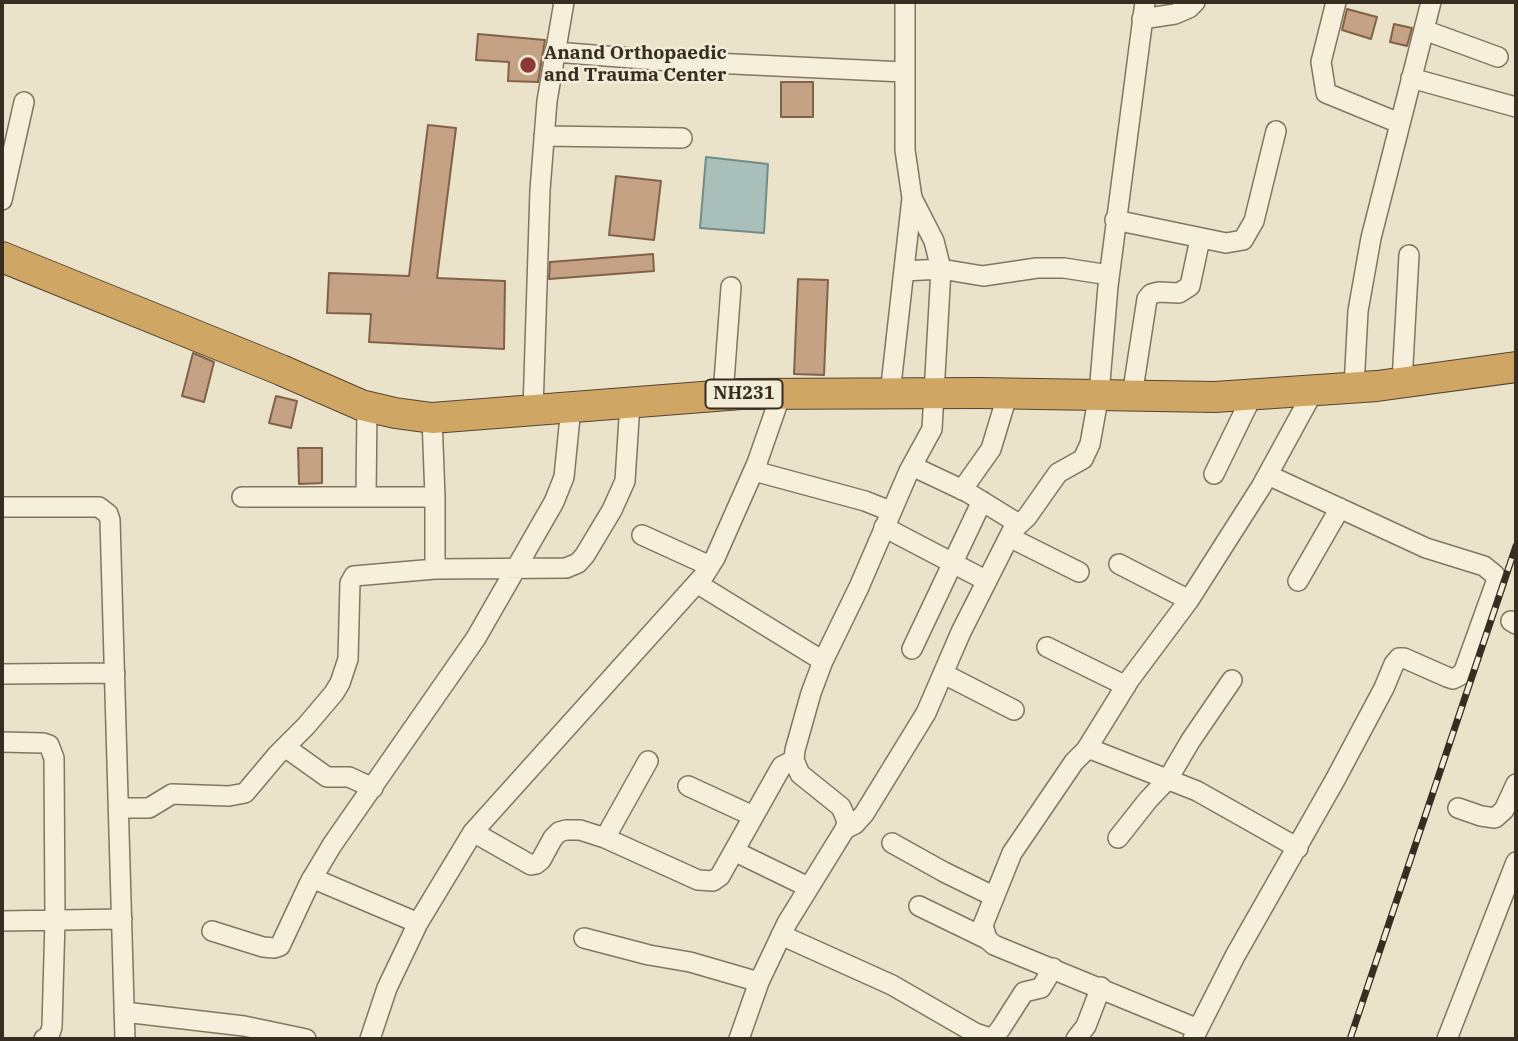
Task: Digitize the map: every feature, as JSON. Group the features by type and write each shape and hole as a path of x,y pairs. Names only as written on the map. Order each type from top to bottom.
{"highway":[{"name":"NH231","path":"2,257 367,407 395,414 432,418 723,395 1008,393 1215,397 1354,387 1516,367"}],"street":[{"path":"533,410 535,284 544,136 547,101 564,2"},
{"path":"890,394 912,198 905,150 905,2"},
{"path":"845,829 855,824 864,814 926,713 961,632 1014,530 1027,517 1058,473 1083,459 1093,433 1099,394 1115,220 1144,11 1175,14 1195,2"},
{"path":"1336,2 1321,62 1326,93 1399,123"},
{"path":"1354,387 1358,311 1371,238 1431,2"},
{"path":"1424,30 1498,57"},
{"path":"555,52 670,61 904,72"},
{"path":"1411,78 1516,107"},
{"path":"2,200 24,102"},
{"path":"1115,220 1200,239 1237,242 1248,234 1254,220 1276,131"},
{"path":"544,136 682,138"},
{"path":"739,1039 759,982 781,935 845,829 846,821 841,807 800,774 794,760 804,718 823,661 887,519 932,429 941,269 934,241 912,198"},
{"path":"1132,396 1147,299 1151,294 1179,293 1190,286 1200,239"},
{"path":"1402,382 1409,255"},
{"path":"904,271 941,269 983,276 1037,268 1063,268 1109,275"},
{"path":"723,395 731,287"},
{"path":"987,939 983,925 993,896 1019,842 1079,755 1086,750 1126,686 1189,600 1268,475 1314,390"},
{"path":"962,490 991,449 1008,393"},
{"path":"369,1039 387,988 418,923 473,832 698,584 710,566 754,471 781,394"},
{"path":"1214,474 1253,394"},
{"path":"119,808 149,808 172,794 240,796 245,793 334,693 344,674 348,659 351,579 360,574 435,569 566,568 578,563 586,555 612,510 625,481 629,402"},
{"path":"366,497 367,407"},
{"path":"212,930 262,947 280,946 312,878 476,638 554,502 562,483 571,407"},
{"path":"432,418 435,569"},
{"path":"912,466 982,501 1014,530 1079,572"},
{"path":"754,471 866,501 887,519 952,562 987,581"},
{"path":"919,906 994,945 1101,987 1196,1034 1235,956 1298,848 1384,688 1394,664 1399,658 1404,658 1453,679 1459,676 1464,671 1496,582 1495,575 1485,566 1426,548 1268,475"},
{"path":"242,497 435,497"},
{"path":"912,649 982,501"},
{"path":"2,507 91,506 103,509 108,514 125,1039"},
{"path":"1298,581 1340,509"},
{"path":"642,535 710,566"},
{"path":"1119,564 1189,600"},
{"path":"698,584 823,661"},
{"path":"1047,647 1126,686"},
{"path":"2,674 115,673"},
{"path":"944,674 1014,710"},
{"path":"1118,838 1168,779 1191,740 1233,680"},
{"path":"2,742 43,743 53,751 55,920 52,1027 49,1037 44,1039"},
{"path":"285,747 327,777 349,776 373,788"},
{"path":"1086,750 1093,750 1197,791 1298,848"},
{"path":"473,832 531,865 541,860 553,838 566,830 580,830 605,838 682,874 707,882 717,880 779,771 794,760"},
{"path":"605,838 648,761"},
{"path":"1458,807 1481,817 1495,818 1504,810 1516,784"},
{"path":"688,786 753,816"},
{"path":"892,843 993,896"},
{"path":"734,851 808,887"},
{"path":"1447,1039 1516,862"},
{"path":"312,878 418,923"},
{"path":"2,921 122,919"},
{"path":"781,935 892,985 975,1033 990,1038 1001,1028 1024,992 1041,988 1053,968"},
{"path":"584,938 649,955 690,962 759,982"},
{"path":"1076,1039 1086,1026 1101,987"},
{"path":"124,1012 244,1026 306,1039"}],"water":[{"path":"706,157 768,164 764,233 700,228"}],"building":[{"path":"1347,9 1377,17 1371,39 1342,30"},
{"path":"1394,24 1412,28 1407,46 1390,42"},
{"path":"478,34 545,40 538,82 508,81 509,62 476,60"},
{"path":"781,82 813,82 813,117 781,117"},
{"path":"428,125 456,128 437,278 505,281 504,349 369,342 371,314 327,313 329,273 409,276"},
{"path":"616,176 661,181 654,240 609,235"},
{"path":"653,254 654,271 549,279 550,262"},
{"path":"798,279 828,280 824,375 794,374"},
{"path":"193,353 214,362 204,402 182,396"},
{"path":"276,396 297,401 291,428 269,423"},
{"path":"298,448 322,448 322,483 299,484"}],"railway":[{"path":"1350,1039 1516,546"}],"place":[{"name":"Anand Orthopaedic and Trauma Center","path":"528,65"}]}
